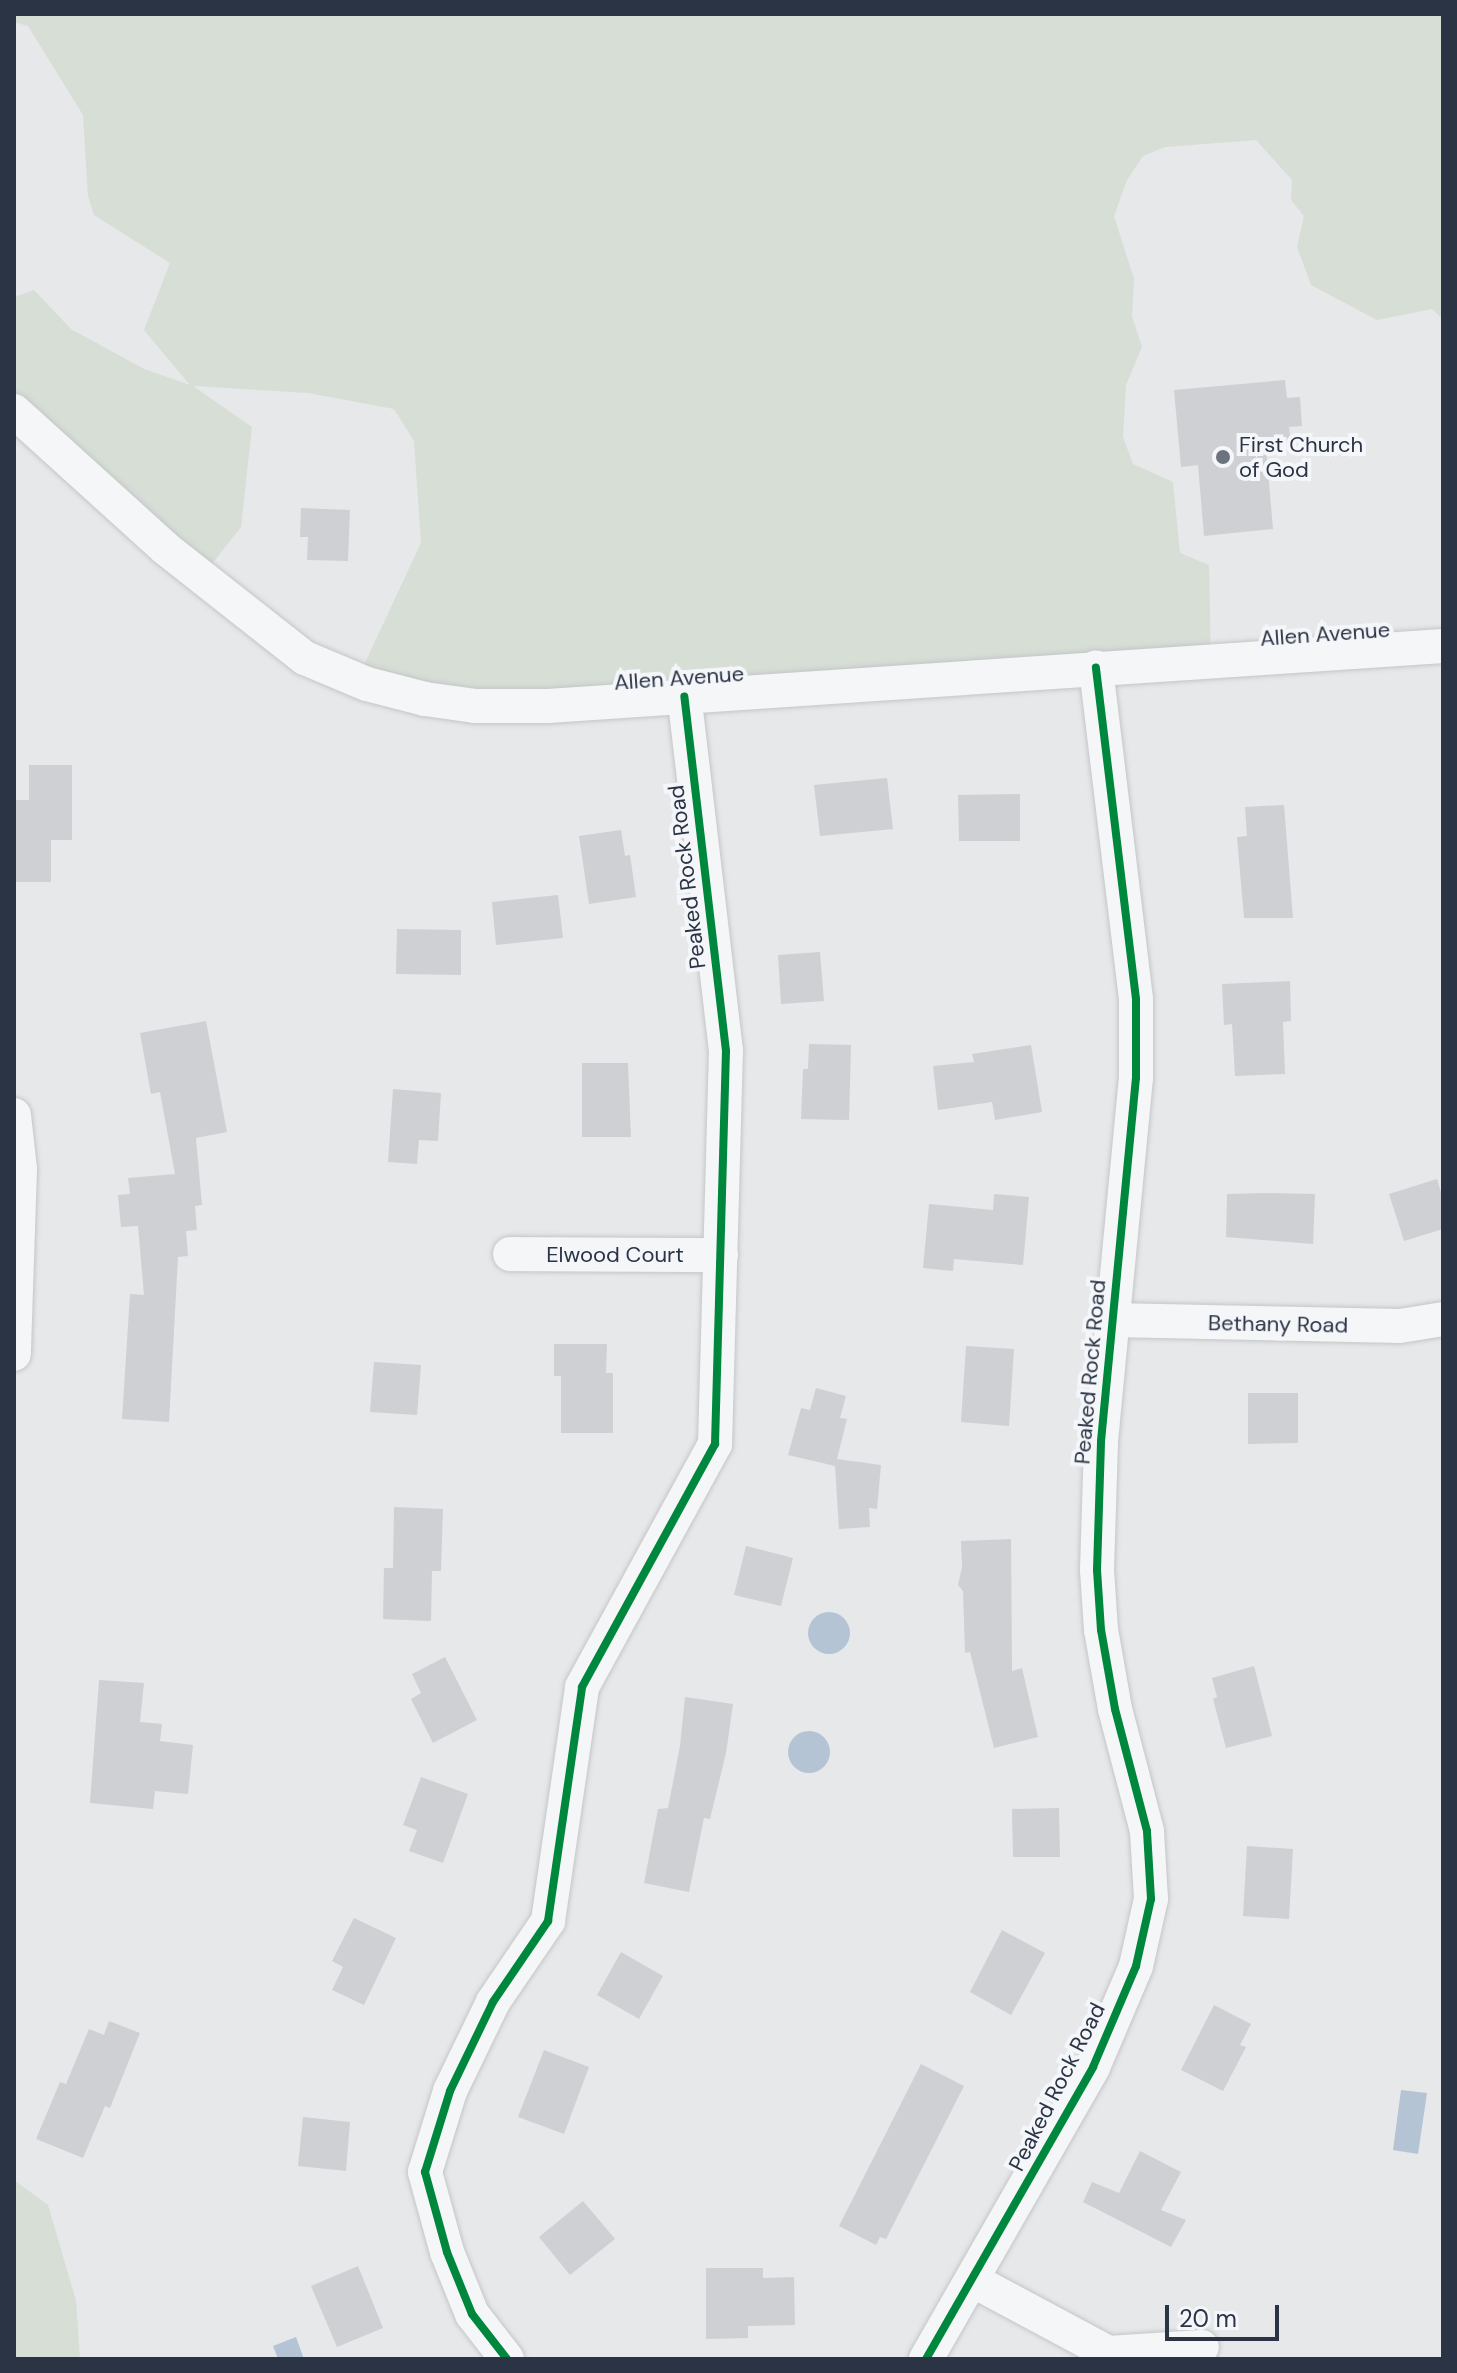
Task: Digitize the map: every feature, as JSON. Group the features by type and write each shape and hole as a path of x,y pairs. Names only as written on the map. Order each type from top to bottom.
{"street":[{"name":"Allen Avenue","path":"14,411 165,548 255,622 305,658 334,672 425,699 475,706 548,706 1443,646"},
{"name":"Peaked Rock Road","path":"926,2359 974,2281 1093,2067 1136,1966 1151,1899 1147,1831 1115,1709 1099,1600 1101,1441 1136,1078 1136,999 1096,667"},
{"name":"Peaked Rock Road","path":"507,2359 472,2314 447,2252 425,2172 450,2091 493,2002 548,1921 582,1687 715,1444 726,1051 684,696"},
{"path":"14,1115 20,1169 14,1354"},
{"name":"Elwood Court","path":"510,1254 721,1255"},
{"name":"Bethany Road","path":"1112,1320 1400,1326 1443,1319"},
{"path":"974,2281 1108,2353 1202,2347"}],"shaded area":[{"path":"14,14 1443,14 1443,319 1432,309 1377,320 1311,285 1297,247 1304,216 1291,200 1292,180 1256,140 1165,147 1143,156 1127,180 1114,216 1134,279 1132,316 1142,347 1126,385 1123,437 1133,464 1173,482 1180,553 1209,565 1211,665 500,702 363,667 421,543 414,441 394,409 308,393 193,386 252,427 241,527 207,570 14,403 14,297 34,290 71,329 144,369 190,385 144,330 170,263 94,215 88,196 83,115 28,26 14,22"},
{"path":"14,2180 48,2205 76,2301 80,2359 14,2359"}],"water":[{"path":"829,1612 844,1618 850,1633 844,1648 829,1654 814,1648 808,1633 814,1618"},
{"path":"809,1731 824,1737 830,1752 824,1767 809,1773 794,1767 788,1752 794,1737"},
{"path":"1401,2090 1427,2093 1418,2154 1393,2150"},
{"path":"296,2337 304,2359 278,2359 273,2346"}],"building":[{"name":"First Church of God","path":"1285,380 1287,398 1300,397 1302,426 1289,427 1291,446 1266,448 1273,529 1204,536 1198,465 1181,467 1174,390"},
{"path":"301,508 350,510 348,561 307,560 308,537 300,537"},
{"path":"29,765 72,765 72,840 51,840 51,882 14,882 14,800 29,800"},
{"path":"887,778 893,829 820,836 814,785"},
{"path":"1020,794 1020,841 959,841 958,795"},
{"path":"1284,805 1293,918 1244,918 1237,837 1247,836 1245,807"},
{"path":"621,830 625,856 630,855 636,897 589,904 579,836"},
{"path":"558,895 563,938 496,945 492,902"},
{"path":"397,929 461,930 461,975 396,974"},
{"path":"820,952 824,1001 781,1004 778,955"},
{"path":"1290,981 1291,1021 1283,1022 1285,1074 1235,1076 1232,1024 1224,1025 1222,984"},
{"path":"206,1021 227,1132 196,1138 202,1205 195,1206 197,1230 186,1231 188,1256 178,1257 169,1422 122,1419 130,1294 144,1295 138,1226 121,1227 118,1195 130,1194 128,1178 175,1174 160,1092 151,1094 140,1033"},
{"path":"809,1044 851,1045 849,1120 801,1119 803,1069 808,1069"},
{"path":"1031,1045 1042,1112 995,1120 992,1102 938,1110 933,1066 974,1062 972,1054"},
{"path":"582,1063 628,1063 631,1137 582,1137"},
{"path":"393,1089 441,1093 438,1141 419,1140 417,1164 388,1162"},
{"path":"1437,1179 1443,1199 1443,1229 1404,1241 1389,1194"},
{"path":"994,1194 1029,1197 1023,1265 954,1259 953,1271 923,1268 929,1204 993,1210"},
{"path":"1227,1194 1315,1194 1313,1244 1226,1237"},
{"path":"554,1344 607,1344 606,1373 613,1373 613,1433 561,1433 561,1376 554,1376"},
{"path":"966,1346 1014,1349 1009,1426 961,1422"},
{"path":"374,1362 421,1365 417,1415 370,1412"},
{"path":"816,1388 846,1396 840,1418 847,1419 837,1459 881,1465 877,1509 869,1508 870,1527 839,1529 835,1466 788,1455 801,1408 810,1410"},
{"path":"1248,1393 1298,1393 1298,1443 1248,1444"},
{"path":"394,1507 443,1509 441,1571 432,1571 431,1621 383,1619 384,1568 393,1568"},
{"path":"1011,1539 1012,1671 1022,1668 1038,1737 994,1748 970,1652 965,1653 963,1591 958,1585 962,1567 961,1541"},
{"path":"746,1546 793,1558 781,1606 734,1595"},
{"path":"445,1657 477,1720 433,1743 411,1699 421,1693 412,1674"},
{"path":"1254,1666 1272,1736 1226,1748 1213,1699 1217,1697 1212,1678"},
{"path":"99,1680 144,1683 140,1722 162,1724 160,1741 193,1745 188,1794 155,1791 153,1809 90,1803"},
{"path":"685,1697 733,1704 726,1753 710,1819 704,1818 689,1892 644,1883 658,1809 668,1808 680,1746"},
{"path":"421,1777 468,1794 443,1863 409,1851 417,1830 403,1825"},
{"path":"1059,1808 1060,1857 1013,1857 1012,1809"},
{"path":"1247,1846 1293,1849 1289,1919 1243,1916"},
{"path":"354,1918 396,1938 364,2005 332,1990 343,1967 332,1961"},
{"path":"1002,1930 1045,1953 1011,2015 970,1992"},
{"path":"621,1952 663,1976 639,2019 597,1995"},
{"path":"1214,2005 1251,2024 1240,2045 1246,2047 1223,2091 1181,2070"},
{"path":"109,2021 140,2033 110,2108 105,2106 83,2158 36,2139 60,2082 66,2084 89,2029 104,2035"},
{"path":"544,2050 589,2067 564,2134 518,2117"},
{"path":"921,2064 964,2086 886,2239 880,2237 876,2245 839,2226"},
{"path":"303,2117 350,2122 346,2171 298,2166"},
{"path":"1140,2151 1181,2172 1161,2210 1186,2220 1171,2247 1083,2202 1092,2182 1119,2193"},
{"path":"583,2201 615,2239 570,2275 539,2237"},
{"path":"358,2266 383,2328 337,2347 311,2286"},
{"path":"706,2268 763,2268 763,2278 794,2277 795,2325 748,2326 748,2338 706,2339"}],"cycle path":[{"path":"926,2359 1093,2067 1136,1966 1151,1899 1147,1831 1115,1709 1101,1630 1097,1570 1101,1441 1136,1078 1136,999 1096,667"},
{"path":"507,2359 472,2314 447,2252 425,2172 450,2091 493,2002 548,1921 582,1687 715,1444 726,1051 684,696"}],"place":[{"name":"First Church of God","path":"1223,457"}]}
